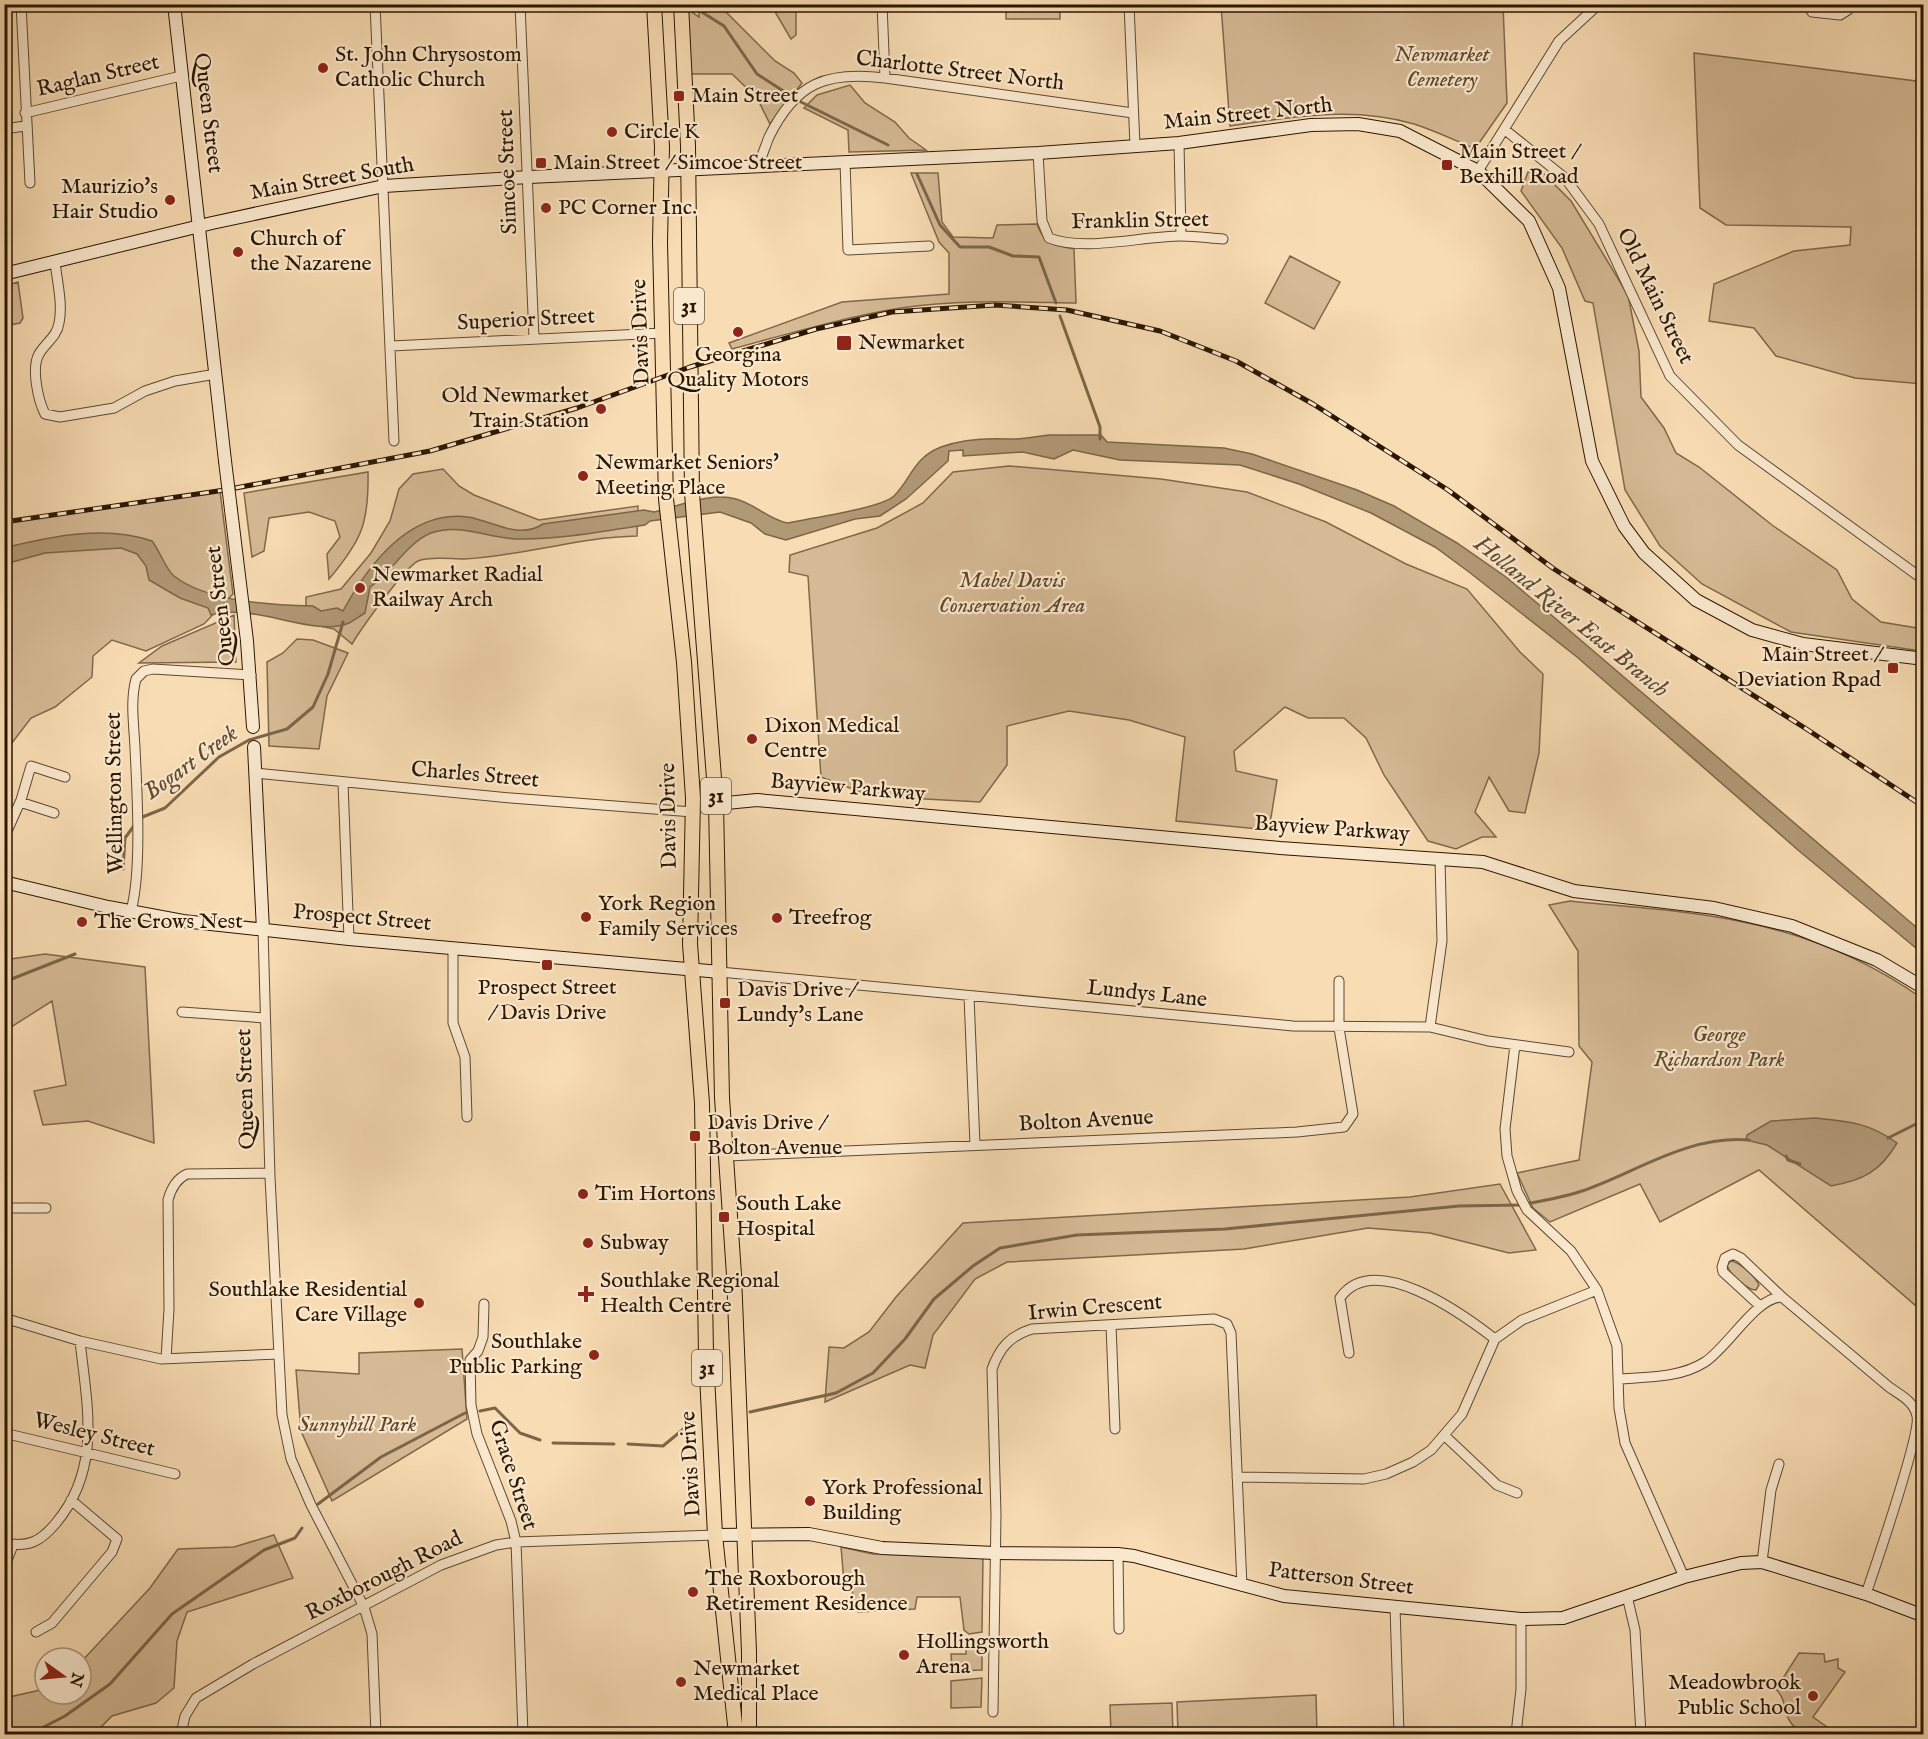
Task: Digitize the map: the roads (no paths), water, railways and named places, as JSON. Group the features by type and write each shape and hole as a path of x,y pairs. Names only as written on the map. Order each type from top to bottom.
{"main road":[{"name":"Queen Street","path":"174,4 245,620 251,675 253,727"},
{"name":"Davis Drive","path":"654,4 674,172 695,544 716,804 726,1156 734,1275 742,1534 749,1652 749,1734"},
{"name":"Davis Drive","path":"681,4 674,172 660,221 666,499 684,662 693,812 692,969 702,1103 704,1302 715,1535 736,1734"},
{"name":"Main Street North","path":"674,172 1038,153 1179,143 1311,125 1358,124 1400,131 1478,171 1529,221 1559,288 1592,461 1614,508 1644,554 1696,600 1752,630 1803,644 1923,659"},
{"name":"Main Street South","path":"4,274 384,186 529,177 674,172"},
{"name":"Queen Street","path":"254,747 263,930"},
{"name":"Bayview Parkway","path":"716,804 757,800 1280,848 1483,862 1574,891 1714,908 1792,926 1877,960 1923,988"},
{"name":"Prospect Street","path":"4,882 183,921 349,939 720,972"},
{"name":"Patterson Street","path":"715,1535 809,1534 882,1548 995,1553 1118,1554 1134,1556 1242,1586 1306,1600 1521,1619 1563,1618 1684,1577 1741,1563 1762,1562 1866,1594 1923,1616"}],"street":[{"path":"21,4 25,126 30,183"},
{"path":"375,4 394,441"},
{"name":"Simcoe Street","path":"520,4 534,338"},
{"path":"882,4 885,78"},
{"path":"1129,4 1135,146"},
{"path":"1478,171 1559,41 1599,4"},
{"path":"1808,4 1809,9 1816,13 1840,15 1848,10 1850,4"},
{"name":"Charlotte Street North","path":"758,167 772,132 799,93 834,77 854,74 1133,113"},
{"name":"Raglan Street","path":"25,113 181,76"},
{"path":"4,129 25,126"},
{"name":"Old Main Street","path":"1504,129 1565,178 1599,224 1670,376 1738,445 1923,580"},
{"path":"1179,143 1181,236"},
{"name":"Franklin Street","path":"1038,153 1042,221 1049,238 1057,241 1098,242 1181,236 1223,239"},
{"path":"845,162 848,250 929,246"},
{"path":"55,262 59,325 55,335 40,351 36,365 39,399 45,414 60,417 114,408 145,391 175,381 216,374"},
{"name":"Superior Street","path":"391,346 663,333"},
{"name":"Wellington Street","path":"131,911 135,892 136,825 133,689 139,676 144,671 153,669 251,675"},
{"name":"Queen Street","path":"253,727 254,747"},
{"path":"4,838 20,802 31,766 65,777"},
{"name":"Charles Street","path":"255,773 342,783 693,812"},
{"path":"342,783 349,939"},
{"path":"20,802 54,813"},
{"path":"1430,1027 1442,941 1440,858"},
{"name":"Queen Street","path":"263,930 270,1173 282,1415 291,1459 310,1505 364,1607 372,1634 376,1734"},
{"path":"453,948 453,1023 465,1057 467,1117"},
{"name":"Lundys Lane","path":"720,972 1153,1015 1339,1028 1430,1027 1515,1045 1569,1052"},
{"path":"1339,981 1339,1028"},
{"path":"969,996 975,1145"},
{"path":"182,1012 265,1018"},
{"name":"Bolton Avenue","path":"726,1156 1297,1132 1344,1127 1350,1122 1354,1107 1339,1028"},
{"path":"1515,1045 1505,1129 1508,1156 1517,1191 1527,1210 1572,1251 1597,1290 1617,1346 1619,1408 1625,1443 1684,1577"},
{"path":"166,1359 169,1318 168,1200 171,1190 179,1178 187,1174 270,1173"},
{"path":"4,1209 46,1208"},
{"path":"1760,1306 1723,1272 1725,1258 1733,1254 1741,1258 1782,1297 1889,1387 1908,1400 1918,1419 1866,1594"},
{"path":"1349,1353 1340,1298 1345,1290 1364,1282 1407,1287 1431,1295 1460,1312 1495,1339"},
{"path":"1237,1477 1364,1479 1386,1474 1413,1462 1431,1450 1461,1414 1495,1339 1522,1320 1597,1290"},
{"path":"1619,1379 1675,1374 1704,1362 1726,1345 1760,1306 1769,1299 1782,1297"},
{"name":"Grace Street","path":"484,1304 483,1338 478,1351 470,1360 471,1405 477,1434 511,1521 516,1542 523,1734"},
{"path":"4,1318 80,1341 166,1359 279,1354"},
{"name":"Irwin Crescent","path":"993,1712 995,1553 992,1369 999,1351 1015,1334 1032,1329 1214,1319 1227,1324 1231,1333 1242,1586"},
{"path":"1111,1325 1115,1429"},
{"path":"4,1568 9,1544 28,1545 45,1536 71,1500 84,1477 88,1453 89,1415 80,1341"},
{"name":"Wesley Street","path":"4,1433 175,1474"},
{"path":"1444,1435 1497,1485 1517,1493"},
{"path":"1762,1562 1771,1490 1779,1464"},
{"path":"36,1632 52,1623 112,1552 117,1539 71,1500"},
{"name":"Roxborough Road","path":"181,1734 185,1716 196,1698 253,1664 441,1565 496,1545 516,1542 715,1535"},
{"path":"1118,1554 1119,1629"},
{"path":"1627,1596 1635,1630 1641,1734"},
{"path":"1395,1607 1399,1734"},
{"path":"1516,1734 1521,1689 1521,1619"}],"waterway":[{"path":"697,9 724,26 757,74 788,94"},
{"path":"801,102 888,145"},
{"path":"917,174 940,225 960,247 989,247 1013,256 1039,257 1056,303"},
{"path":"1060,316 1100,427 1100,439"},
{"name":"Bogart Creek","path":"140,818 165,808 219,757 249,740 287,729 313,707 328,674 343,622"},
{"name":"Bogart Creek","path":"123,869 125,838 136,823"},
{"name":"Bogart Creek","path":"4,982 75,954"},
{"path":"1888,1138 1924,1120"},
{"path":"1527,1204 1582,1191 1684,1149 1705,1143 1749,1140"},
{"path":"1786,1156 1788,1160 1800,1164"},
{"path":"750,1412 836,1393 873,1373 905,1339 934,1299 973,1266 1000,1248 1077,1235 1225,1229 1459,1206 1521,1205"},
{"path":"480,1411 495,1408 520,1433 540,1440"},
{"path":"318,1504 381,1457 465,1413"},
{"path":"628,1444 663,1446 692,1422"},
{"path":"553,1443 614,1444"},
{"path":"30,1734 65,1716 110,1684 172,1614 264,1550 295,1538 302,1528"}],"railway":[{"path":"4,522 225,490 430,451 577,408 690,367 816,329 892,312 995,305 1067,310 1160,331 1236,361 1313,404 1448,490 1554,569 1808,730 1924,807"}],"place":[{"name":"St. John Chrysostom Catholic Church","path":"323,68"},
{"name":"Main Street","path":"679,96"},
{"name":"Circle K","path":"612,132"},
{"name":"Main Street / Simcoe Street","path":"541,163"},
{"name":"Main Street / Bexhill Road","path":"1447,165"},
{"name":"Maurizio's Hair Studio","path":"170,200"},
{"name":"PC Corner Inc.","path":"546,208"},
{"name":"Church of the Nazarene","path":"238,252"},
{"name":"Georgina Quality Motors","path":"738,332"},
{"name":"Newmarket","path":"844,343"},
{"name":"Old Newmarket Train Station","path":"601,409"},
{"name":"Newmarket Seniors' Meeting Place","path":"583,476"},
{"name":"Newmarket Radial Railway Arch","path":"360,588"},
{"name":"Main Street / Deviation Rpad","path":"1893,668"},
{"name":"Dixon Medical Centre","path":"752,739"},
{"name":"York Region Family Services","path":"586,917"},
{"name":"Treefrog","path":"777,918"},
{"name":"The Crows Nest","path":"82,922"},
{"name":"Prospect Street / Davis Drive","path":"547,965"},
{"name":"Davis Drive / Lundy's Lane","path":"725,1003"},
{"name":"Davis Drive / Bolton Avenue","path":"695,1136"},
{"name":"Tim Hortons","path":"583,1194"},
{"name":"South Lake Hospital","path":"724,1217"},
{"name":"Subway","path":"588,1243"},
{"name":"Southlake Regional Health Centre","path":"586,1294"},
{"name":"Southlake Residential Care Village","path":"419,1303"},
{"name":"Southlake Public Parking","path":"594,1355"},
{"name":"York Professional Building","path":"810,1501"},
{"name":"The Roxborough Retirement Residence","path":"693,1592"},
{"name":"Hollingsworth Arena","path":"904,1655"},
{"name":"Newmarket Medical Place","path":"681,1682"},
{"name":"Meadowbrook Public School","path":"1813,1696"}],"park label":[{"name":"Newmarket Cemetery","path":"1442,68"},
{"name":"Mabel Davis Conservation Area","path":"1012,594"},
{"name":"George Richardson Park","path":"1719,1048"},
{"name":"Sunnyhill Park","path":"357,1425"}],"water label":[{"name":"Holland River East Branch","path":"1571,617"}]}
